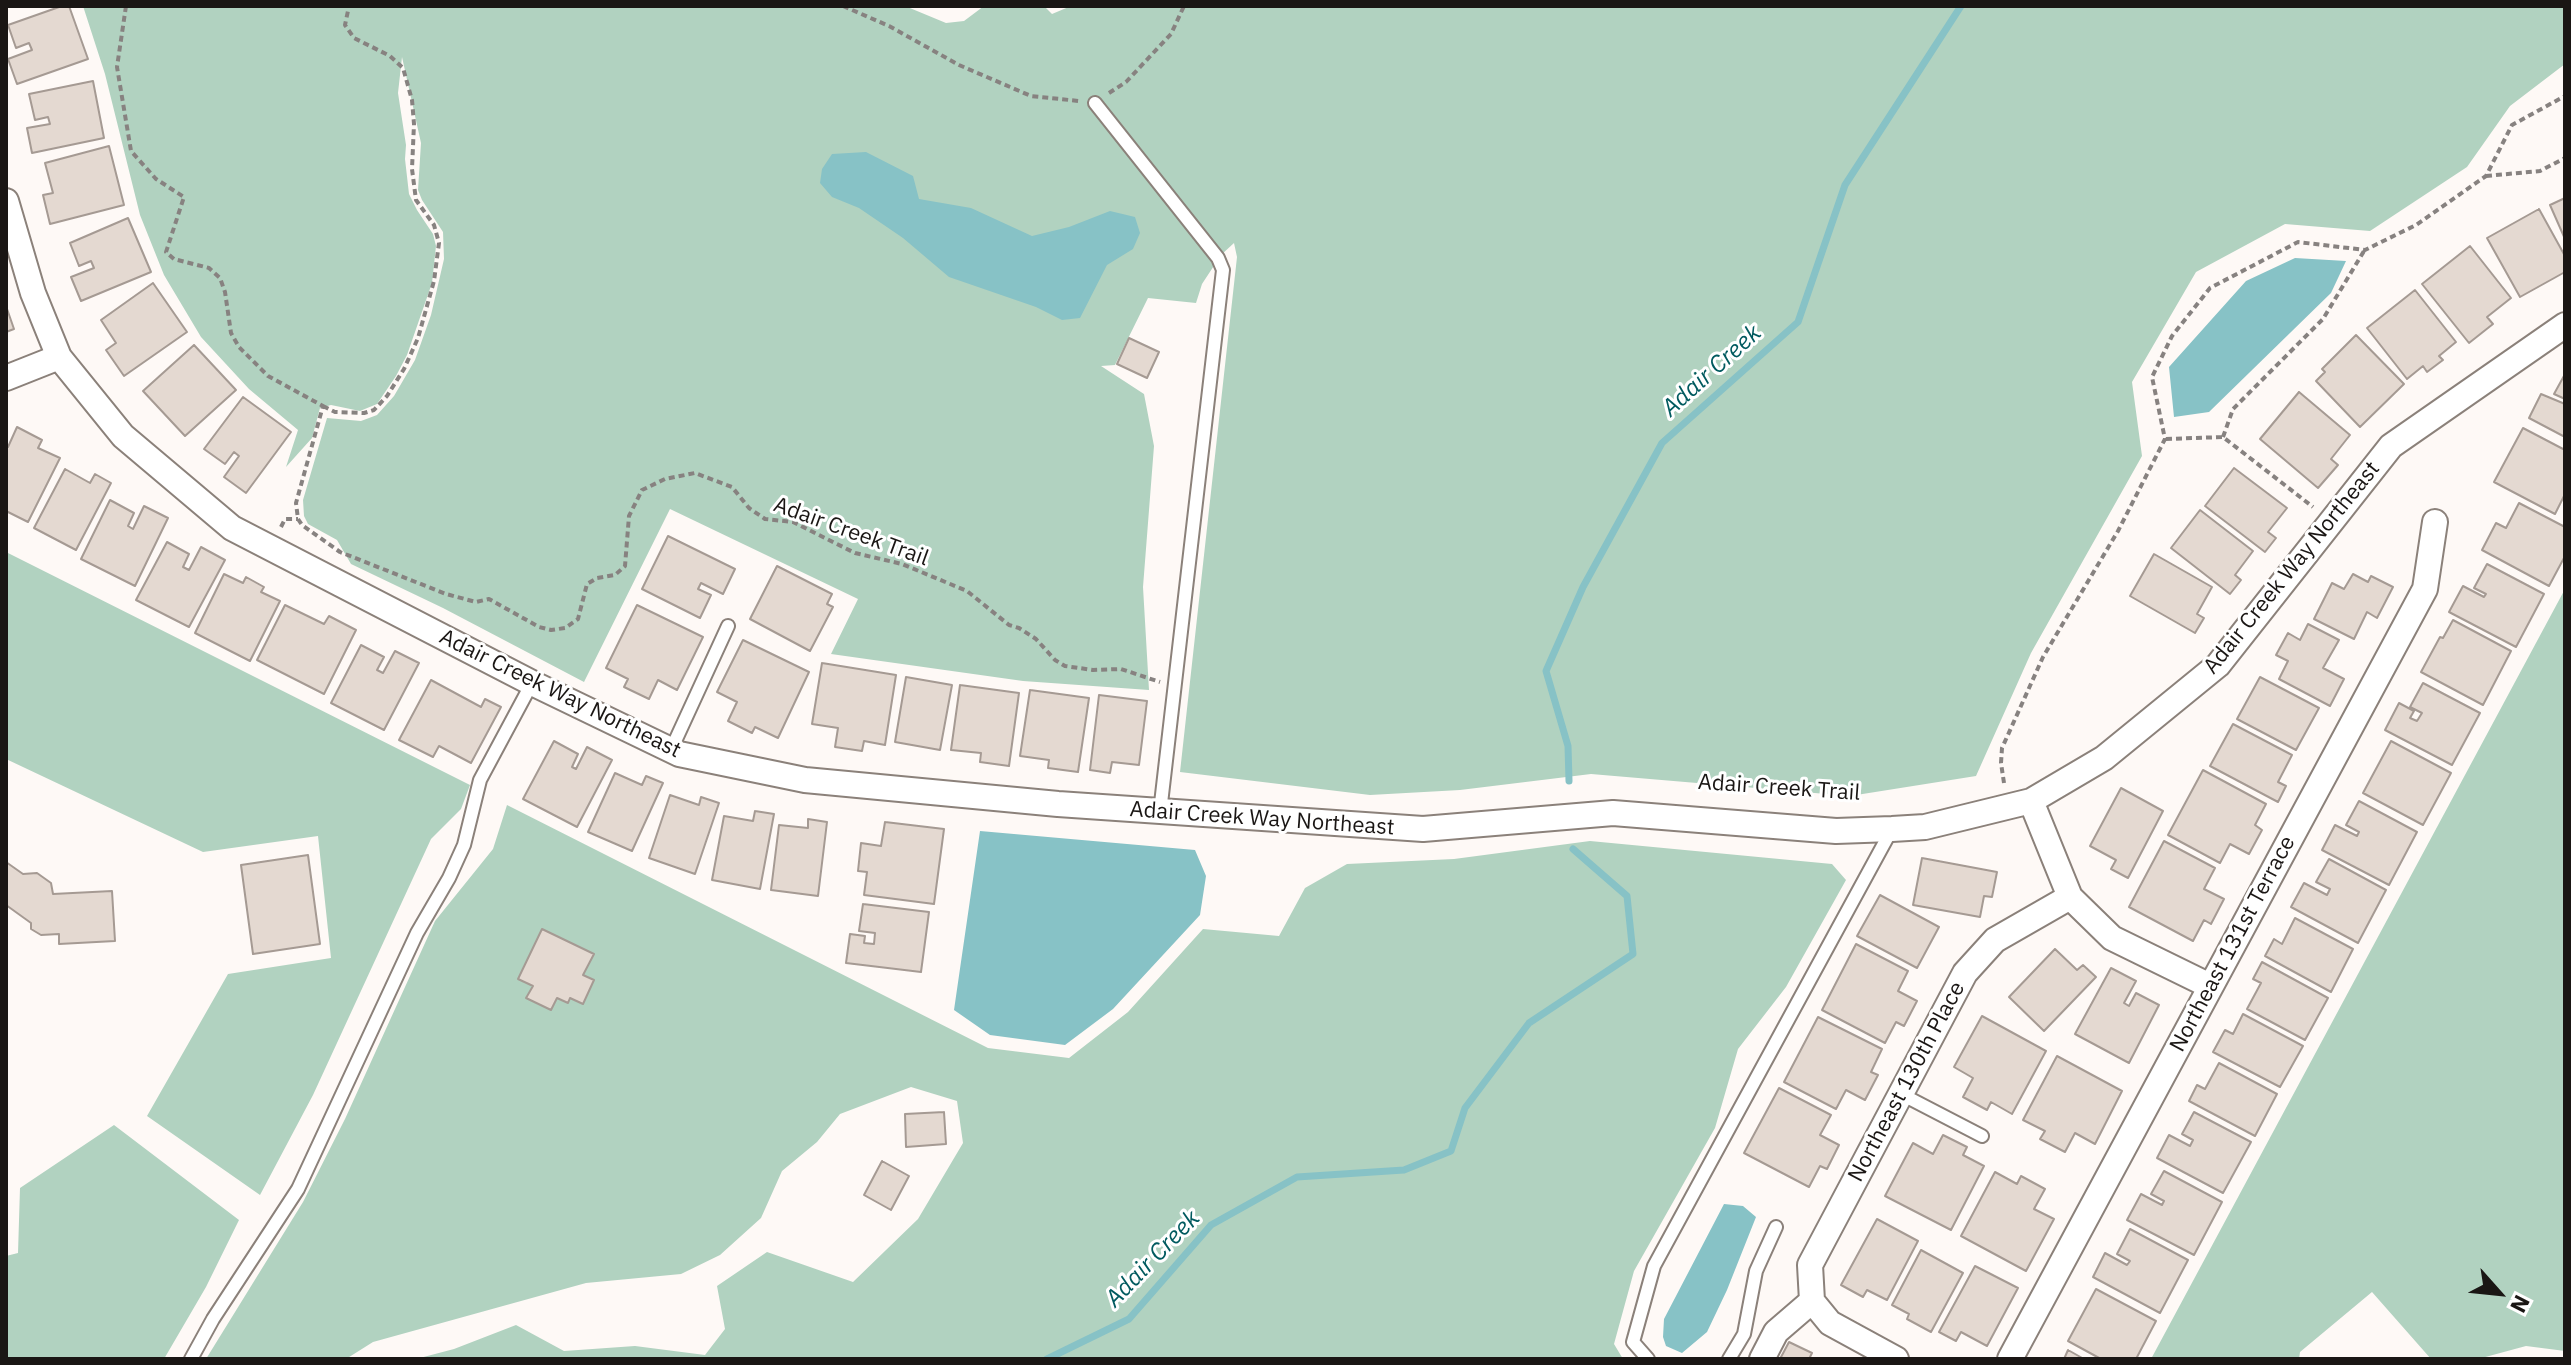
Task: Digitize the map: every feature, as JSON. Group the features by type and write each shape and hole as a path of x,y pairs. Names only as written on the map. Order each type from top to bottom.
{"street":[{"name":"Adair Creek Way Northeast","path":"6,201 33,293 59,357 123,436 232,528 532,683 679,754 805,780 1160,812 1423,829 1613,813 1836,831 1892,829 1925,827 2031,801 2104,758 2218,665 2391,446 2565,325"},
{"path":"6,378 59,357"},
{"name":"Northeast 131st Terrace","path":"2010,1359 2425,589 2435,522"},
{"path":"2031,801 2070,897 2112,938 2210,986"},
{"name":"Northeast 130th Place","path":"1812,1301 1810,1265 1965,973 1995,940 2070,897"},
{"path":"1762,1359 1776,1332 1812,1301 1830,1323 1896,1359"}],"lane":[{"path":"1095,103 1218,258 1223,270 1160,812"},
{"path":"671,750 728,626"},
{"path":"191,1359 213,1319 298,1189 417,933 449,878 464,845 480,780 532,683"},
{"path":"1648,1359 1633,1342 1654,1266 1892,829"},
{"path":"1901,1094 1982,1136"},
{"path":"1729,1359 1744,1334 1756,1271 1776,1227"}],"path":[{"path":"126,6 117,67 131,151 156,179 184,197 166,252 174,259 209,268 220,278 231,333 239,347 268,376 335,412 364,413 374,410 387,396 418,338 434,281 439,243 434,225 416,200 412,169 412,100 403,68 390,56 354,38 345,25 349,6"},
{"path":"843,6 889,26 959,65 1031,96 1095,103 1126,82 1171,34 1184,6"},
{"path":"2223,437 2233,409 2323,319 2365,250 2416,225 2486,176 2512,125 2565,96"},
{"path":"2486,176 2540,171 2565,158"},
{"path":"2005,786 2002,748 2043,657 2118,531 2165,439 2152,377 2172,336 2210,288 2298,242 2365,250"},
{"name":"Adair Creek Trail","path":"323,406 296,503 302,525 340,552 446,594 476,602 489,599 539,627 551,630 565,628 578,619 587,584 597,578 615,575 625,566 629,516 642,490 665,479 695,473 732,487 749,508 765,519 793,522 855,553 902,564 967,591 1009,625 1036,639 1055,660 1065,666 1093,670 1121,669 1174,684"},
{"path":"2165,439 2223,437 2331,521"}],"green space":[{"path":"83,6 905,6 946,23 964,21 984,6 1044,6 1052,14 1071,6 2565,6 2565,64 2510,106 2467,167 2370,231 2285,224 2196,272 2132,382 2142,456 2031,653 1976,776 1850,796 1591,774 1460,790 1370,795 1180,772 1237,257 1234,243 1221,255 1202,284 1196,303 1148,298 1115,365 1101,366 1144,394 1154,446 1143,587 1149,690 1023,681 831,654 858,599 670,509 584,682 351,564 337,540 308,524 304,516 303,500 327,418 361,421 377,415 394,396 415,360 431,315 444,259 443,232 418,190 421,143 402,57 398,93 409,194 433,234 436,246 432,283 407,355 377,404 360,411 331,405 320,408 312,438 286,467 298,430 249,389 201,337 164,275 140,215 105,74"},
{"path":"6,552 470,785 461,809 431,839 313,1095 260,1195 147,1116 228,974 331,958 318,836 203,852 6,759"},
{"path":"2565,589 2565,1351 2526,1346 2478,1359 2431,1359 2372,1292 2300,1352 2299,1359 2151,1359"},
{"path":"507,805 988,1048 1069,1058 1128,1012 1203,929 1279,936 1305,888 1347,864 1454,859 1590,841 1832,864 1846,880 1786,987 1738,1049 1715,1128 1634,1271 1614,1344 1623,1359 416,1359 454,1349 516,1325 564,1351 635,1346 705,1355 725,1329 717,1286 767,1252 853,1282 918,1219 963,1143 957,1101 911,1087 840,1114 817,1142 782,1171 761,1218 720,1255 681,1274 586,1283 373,1342 346,1359 206,1359 303,1202 345,1119 435,921 493,849"},
{"path":"114,1125 239,1220 206,1287 164,1359 6,1359 6,1256 18,1253 20,1188"}],"water":[{"path":"866,152 913,176 919,199 971,208 1032,236 1069,227 1110,211 1135,217 1140,233 1133,249 1107,265 1080,318 1062,320 1036,307 949,277 903,238 859,208 832,197 820,183 822,169 832,154"},
{"path":"2295,258 2346,261 2331,293 2209,412 2174,417 2169,367 2246,281"},
{"path":"980,831 1195,850 1206,876 1200,915 1113,1009 1065,1045 990,1035 954,1010"},
{"path":"1724,1204 1743,1206 1756,1217 1707,1332 1682,1353 1666,1346 1664,1319"}],"building":[{"path":"69,6 88,59 17,84 8,59 32,50 29,43 16,48 8,25"},
{"path":"93,81 104,138 32,153 27,128 50,124 48,117 35,120 29,94"},
{"path":"109,146 124,205 50,224 43,195 53,193 45,163"},
{"path":"2565,198 2565,239 2550,205"},
{"path":"2539,209 2565,256 2565,272 2520,297 2487,238"},
{"path":"128,218 151,272 81,301 71,277 94,268 91,261 79,266 70,243"},
{"path":"2470,246 2511,298 2487,317 2493,324 2469,343 2422,284"},
{"path":"153,283 187,332 124,376 106,350 116,343 101,320"},
{"path":"2415,290 2456,342 2439,356 2443,360 2427,372 2423,366 2407,379 2367,328"},
{"path":"6,306 14,329 6,332"},
{"path":"2356,335 2404,384 2360,427 2316,381 2325,372 2322,369"},
{"path":"1129,338 1159,352 1147,378 1117,364"},
{"path":"194,345 236,390 185,436 143,391"},
{"path":"2565,374 2565,399 2554,394"},
{"path":"2299,392 2350,435 2331,459 2338,465 2318,488 2260,439"},
{"path":"2541,394 2565,404 2565,437 2529,418"},
{"path":"243,397 291,432 246,493 224,477 239,456 234,452 225,464 204,449"},
{"path":"17,427 42,440 38,448 60,458 28,522 6,511 6,446"},
{"path":"2523,428 2565,450 2565,494 2555,514 2494,482"},
{"path":"2234,468 2287,508 2268,532 2276,538 2265,552 2205,506"},
{"path":"65,469 90,483 95,474 111,483 76,550 34,528"},
{"path":"110,500 134,513 128,526 133,529 144,506 168,518 135,586 81,559"},
{"path":"2519,503 2565,527 2565,556 2549,586 2482,550 2496,523 2506,528"},
{"path":"2200,510 2253,551 2235,575 2241,580 2230,594 2171,548"},
{"path":"668,536 735,569 723,594 701,583 698,589 711,595 700,618 642,589"},
{"path":"167,542 189,554 183,567 189,570 201,547 225,560 189,627 136,600"},
{"path":"2154,554 2212,587 2197,614 2204,618 2195,633 2130,596"},
{"path":"2487,564 2544,594 2516,647 2449,612 2463,586 2484,597 2486,594 2474,588"},
{"path":"777,566 832,594 827,604 833,607 810,651 750,619"},
{"path":"224,574 243,583 246,577 264,587 261,592 280,601 250,661 195,633"},
{"path":"2353,574 2368,582 2371,576 2393,587 2377,618 2367,612 2354,639 2314,619 2332,583 2344,589"},
{"path":"285,605 324,624 329,616 356,630 324,694 257,660"},
{"path":"637,605 703,637 677,690 658,680 649,699 624,687 628,679 606,668"},
{"path":"2453,620 2511,651 2483,705 2421,672"},
{"path":"2308,624 2339,640 2323,668 2344,679 2330,706 2279,679 2288,661 2276,655 2288,633 2300,640"},
{"path":"743,640 809,672 778,738 755,727 752,733 728,721 737,702 717,692"},
{"path":"361,645 384,657 377,670 383,673 395,651 419,663 384,730 331,703"},
{"path":"822,663 896,675 885,745 864,741 862,751 835,747 838,728 812,724"},
{"path":"906,677 952,685 940,750 895,742"},
{"path":"2260,677 2319,708 2296,750 2237,719"},
{"path":"431,680 481,707 485,699 501,707 471,763 439,746 433,757 399,740"},
{"path":"2423,683 2480,713 2452,765 2385,730 2399,703 2414,711 2410,718 2417,721 2422,713 2410,707"},
{"path":"960,685 1019,693 1009,766 980,762 981,753 951,750"},
{"path":"1030,690 1089,698 1078,772 1048,768 1049,760 1020,756"},
{"path":"1099,695 1147,701 1139,765 1112,762 1110,773 1090,770"},
{"path":"2233,724 2292,755 2278,782 2286,786 2278,802 2210,766"},
{"path":"554,741 578,754 572,767 576,769 587,747 612,760 577,827 523,799"},
{"path":"2391,741 2451,773 2423,825 2363,793"},
{"path":"2203,770 2266,804 2255,825 2262,830 2249,854 2230,844 2220,863 2168,835"},
{"path":"615,773 642,785 646,776 663,783 632,851 588,832"},
{"path":"2121,788 2163,811 2128,878 2111,869 2116,860 2090,846"},
{"path":"670,795 699,805 701,797 719,803 695,874 649,858"},
{"path":"2359,801 2417,832 2389,885 2322,850 2335,825 2357,836 2359,832 2346,825"},
{"path":"755,811 774,814 760,889 712,880 724,816 753,821"},
{"path":"808,819 827,822 818,896 771,890 779,825 808,828"},
{"path":"885,822 944,829 934,904 864,895 867,872 858,871 861,843 881,846"},
{"path":"2164,841 2215,868 2204,889 2224,899 2211,924 2204,920 2193,941 2129,907"},
{"path":"308,855 320,944 253,954 241,865"},
{"path":"1922,858 1997,872 1992,897 1984,896 1980,917 1913,905"},
{"path":"2329,859 2386,890 2358,943 2291,907 2304,883 2327,895 2330,889 2316,882"},
{"path":"6,862 23,874 37,873 51,883 53,894 112,891 115,941 59,944 59,934 41,935 31,929 31,923 6,905"},
{"path":"1880,895 1939,927 1917,968 1857,936"},
{"path":"863,904 929,912 921,972 846,963 850,934 865,936 864,943 874,944 875,933 859,931"},
{"path":"2295,918 2353,949 2331,992 2265,956 2274,939 2282,944"},
{"path":"542,929 594,954 583,975 594,980 583,1004 570,998 568,1003 557,998 551,1010 526,998 533,986 518,979"},
{"path":"1856,944 1908,971 1898,991 1917,1001 1904,1026 1896,1022 1885,1043 1822,1010"},
{"path":"2055,949 2077,970 2083,965 2096,977 2044,1031 2009,997"},
{"path":"2262,962 2328,998 2305,1040 2247,1009 2261,983 2253,979"},
{"path":"2111,968 2136,981 2124,1003 2129,1006 2136,993 2159,1005 2129,1063 2075,1034"},
{"path":"2243,1014 2303,1046 2280,1087 2213,1052 2225,1030 2233,1034"},
{"path":"1982,1016 2046,1051 2012,1114 1991,1102 1987,1110 1963,1097 1973,1078 1954,1067"},
{"path":"1818,1017 1882,1049 1871,1072 1878,1075 1865,1100 1846,1090 1836,1109 1784,1082"},
{"path":"2057,1056 2122,1091 2095,1144 2075,1133 2065,1152 2040,1139 2045,1131 2023,1120"},
{"path":"2219,1063 2277,1094 2255,1136 2189,1101 2197,1085 2205,1089"},
{"path":"1779,1088 1831,1115 1820,1135 1839,1145 1827,1169 1820,1166 1809,1187 1744,1153"},
{"path":"944,1112 946,1144 906,1147 905,1114"},
{"path":"2194,1112 2251,1142 2223,1193 2157,1158 2169,1135 2190,1146 2193,1140 2182,1134"},
{"path":"1943,1135 1967,1147 1963,1155 1984,1166 1951,1230 1885,1196 1913,1143 1933,1154"},
{"path":"882,1161 909,1176 891,1210 864,1195"},
{"path":"2164,1171 2222,1202 2194,1255 2127,1220 2141,1194 2162,1205 2164,1201 2151,1194"},
{"path":"1995,1172 2017,1184 2021,1176 2045,1189 2034,1209 2054,1219 2026,1271 1961,1236"},
{"path":"1877,1219 1918,1241 1887,1300 1867,1290 1863,1297 1841,1285"},
{"path":"2130,1229 2188,1260 2160,1313 2093,1277 2105,1253 2127,1265 2130,1261 2117,1254"},
{"path":"1921,1250 1963,1273 1931,1332 1907,1319 1909,1314 1892,1305"},
{"path":"1975,1266 2018,1288 1987,1346 1961,1332 1956,1341 1939,1332"},
{"path":"2096,1289 2156,1321 2136,1359 2101,1359 2068,1341"},
{"path":"1789,1342 1812,1353 1809,1359 1780,1359"},
{"path":"2068,1350 2084,1359 2064,1359"}],"waterway":[{"name":"Adair Creek","path":"1569,781 1568,746 1546,671 1583,587 1662,443 1798,322 1845,185 1961,6"},
{"name":"Adair Creek","path":"1047,1359 1129,1319 1211,1225 1297,1177 1404,1170 1451,1151 1465,1108 1529,1023 1633,954 1627,896 1573,849"}]}
